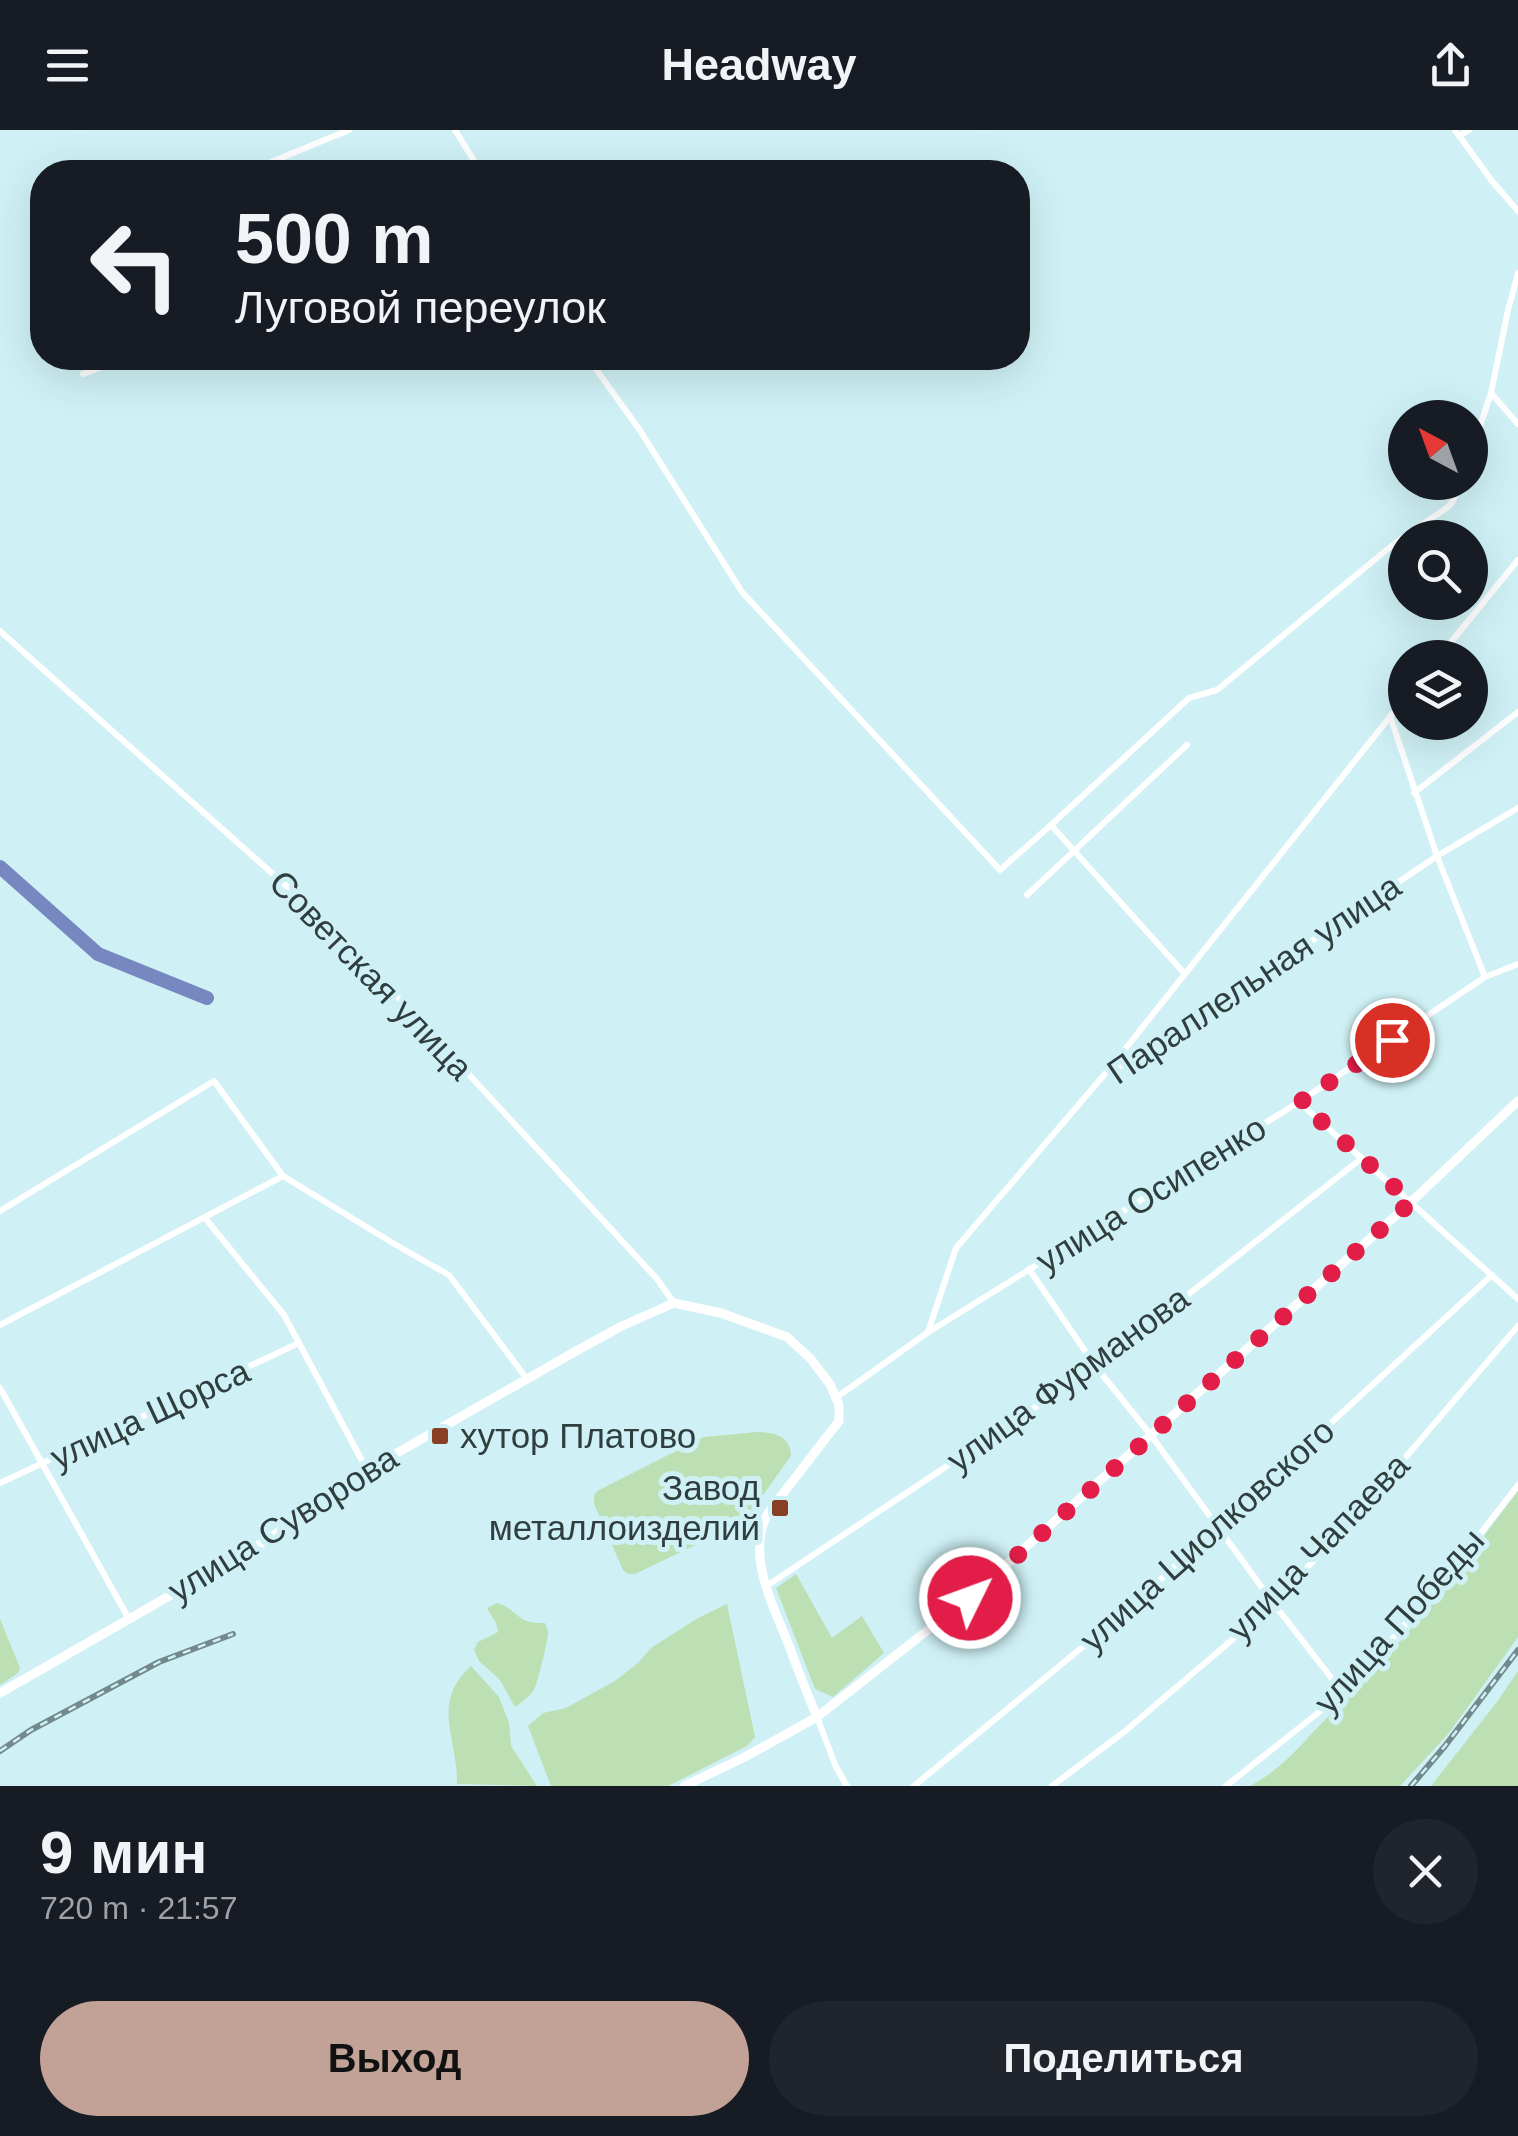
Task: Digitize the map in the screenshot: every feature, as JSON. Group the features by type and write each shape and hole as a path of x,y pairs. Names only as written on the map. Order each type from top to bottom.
{"street":[{"path":"276,160 349,130"},
{"path":"455,130 474,160"},
{"path":"1469,130 1457,133 1518,212"},
{"path":"1488,402 1518,273"},
{"path":"83,374 94,370"},
{"path":"597,370 639,429 742,592 1000,870 1189,698 1218,690 1395,543 1453,500"},
{"path":"1491,393 1518,424"},
{"path":"1453,640 1518,560"},
{"name":"Советская улица","path":"0,632 337,930 674,1303"},
{"path":"1414,793 1518,712"},
{"path":"1110,1068 1388,718"},
{"path":"1397,740 1437,856 1485,977"},
{"path":"1027,895 1187,745"},
{"name":"Параллельная улица","path":"928,1333 956,1248 1110,1068 1130,1064 1437,856 1518,808"},
{"path":"1052,825 1184,973"},
{"name":"улица Осипенко","path":"837,1397 1028,1269 1300,1102 1485,977 1518,964"},
{"path":"0,1211 214,1081 283,1176 449,1275 527,1379"},
{"path":"1300,1102 1518,1299"},
{"path":"684,1786 817,1718 970,1598 1518,1102"},
{"name":"улица Фурманова","path":"765,1588 1096,1368 1362,1158"},
{"path":"0,1324 283,1176"},
{"path":"204,1218 284,1315 367,1470"},
{"path":"1028,1269 1096,1368 1150,1434 1343,1693"},
{"name":"улица Циолковского","path":"914,1786 1126,1612 1492,1275"},
{"path":"674,1303 721,1314 787,1337 810,1358 837,1397 840,1412 834,1429 768,1513 763,1522 760,1554 765,1588 836,1768 847,1786"},
{"name":"улица Суворова","path":"0,1693 267,1540 367,1470 622,1326 674,1303"},
{"name":"улица Чапаева","path":"1052,1786 1124,1732 1274,1604 1518,1326"},
{"name":"улица Щорса","path":"0,1483 299,1343"},
{"path":"0,1388 129,1619"},
{"name":"улица Победы","path":"1226,1786 1343,1693 1440,1586 1518,1485"}],"green space":[{"path":"757,1432 780,1436 788,1444 791,1456 746,1519 730,1519 708,1539 635,1574 623,1570 594,1504 597,1491 704,1437"},
{"path":"1518,1491 1518,1637 1449,1733 1400,1786 1250,1786 1284,1762 1381,1663"},
{"path":"796,1574 832,1638 862,1616 884,1653 833,1697 815,1689 776,1588"},
{"path":"497,1603 523,1619 545,1623 548,1631 534,1690 515,1707 500,1680 479,1661 474,1650 478,1642 498,1632 487,1608"},
{"path":"727,1604 755,1737 747,1746 668,1786 551,1786 528,1726 543,1713 566,1708 615,1681 651,1648"},
{"path":"0,1619 20,1668 0,1685"},
{"path":"471,1666 499,1697 509,1723 511,1746 537,1786 457,1784 449,1708 459,1680"},
{"path":"1518,1671 1518,1786 1431,1786 1497,1702"}],"waterway":[{"path":"0,867 98,954 207,998"}],"railway":[{"path":"0,1751 31,1730 159,1662 233,1634"},
{"path":"1411,1786 1518,1650"}],"place":[{"name":"хутор Платово","path":"440,1436"},
{"name":"Завод металлоизделий","path":"780,1508"}],"route":[{"path":"970,1598 1411,1202 1300,1102 1392,1040"}]}
